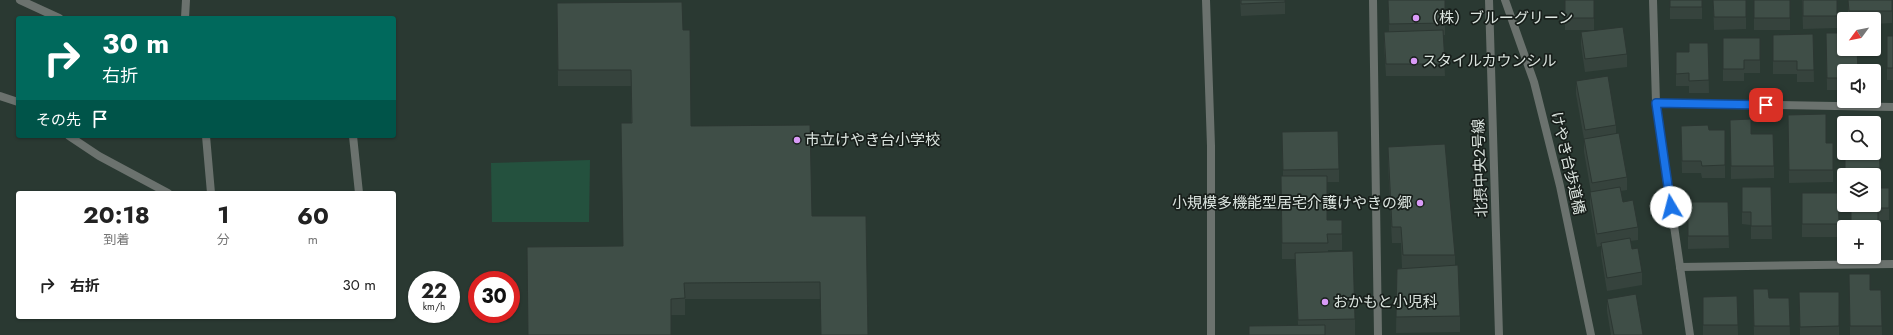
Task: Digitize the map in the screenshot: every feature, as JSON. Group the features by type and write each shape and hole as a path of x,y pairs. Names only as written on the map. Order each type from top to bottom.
{"street":[{"path":"20,0 55,16"},
{"path":"185,16 186,0"},
{"path":"1206,0 1211,146 1211,335"},
{"path":"1373,0 1378,335"},
{"name":"北摂中央２号線","path":"1489,0 1499,335"},
{"name":"けやき台歩道橋","path":"1505,0 1534,82 1560,186 1591,335"},
{"path":"1653,0 1656,103 1690,335"},
{"path":"0,96 16,101"},
{"path":"1656,103 1893,107"},
{"path":"72,138 99,156 164,191"},
{"path":"206,138 211,191"},
{"path":"353,138 359,191"},
{"path":"1680,267 1893,264"}],"green space":[{"path":"590,160 589,222 492,222 491,163"}],"building":[{"path":"1241,0 1285,0 1285,2 1241,4"},
{"name":"（株）ブルーグリーン","path":"1388,0 1445,0 1445,23 1389,24"},
{"path":"1565,0 1594,0 1594,18 1565,18"},
{"path":"1670,0 1702,0 1702,7 1670,7"},
{"path":"1713,0 1746,0 1746,17 1714,17"},
{"path":"1754,0 1790,0 1790,18 1754,18"},
{"path":"1803,0 1837,0 1837,16 1803,16"},
{"path":"1848,0 1892,0 1892,11 1849,11"},
{"path":"682,2 683,30 690,30 691,126 810,125 812,216 866,216 868,335 821,335 820,282 684,283 685,298 671,299 671,335 528,335 527,247 623,246 621,123 632,123 631,70 558,70 557,3"},
{"path":"1623,27 1627,54 1585,59 1581,32"},
{"name":"スタイルカウンシル","path":"1443,30 1445,64 1386,64 1384,32"},
{"path":"1826,33 1837,33 1837,56 1857,56 1858,64 1837,64 1837,78 1827,78"},
{"path":"1813,34 1814,70 1797,70 1797,61 1773,61 1773,35"},
{"path":"1887,36 1893,36 1893,68 1887,68"},
{"path":"1723,38 1760,38 1760,60 1744,60 1744,69 1723,69"},
{"path":"1689,43 1708,43 1709,80 1689,81 1689,73 1676,74 1676,52 1689,52"},
{"path":"1608,76 1616,125 1585,130 1576,81"},
{"path":"1826,114 1826,143 1833,143 1833,170 1789,170 1788,115"},
{"path":"1751,119 1751,134 1773,134 1774,166 1731,166 1730,120"},
{"path":"1708,125 1709,130 1725,130 1725,165 1702,166 1701,161 1682,161 1681,126"},
{"path":"1338,131 1339,169 1283,170 1282,132"},
{"path":"1619,133 1627,177 1592,183 1584,139"},
{"name":"小規模多機能型居宅介護けやきの郷","path":"1445,144 1455,255 1403,255 1401,227 1392,227 1388,147"},
{"path":"1845,160 1880,160 1880,168 1845,168"},
{"path":"1281,176 1327,176 1327,220 1342,220 1342,234 1327,234 1328,243 1282,243"},
{"path":"1620,187 1623,202 1633,200 1638,227 1597,234 1590,192"},
{"path":"1742,187 1771,187 1772,226 1751,226 1751,212 1742,212"},
{"path":"1881,188 1889,188 1889,208 1881,208"},
{"path":"1802,193 1837,193 1837,212 1839,212 1839,220 1837,220 1837,224 1802,224"},
{"path":"1688,202 1728,202 1729,236 1688,236"},
{"path":"1851,212 1878,212 1878,220 1851,220"},
{"path":"1630,238 1632,249 1638,248 1642,272 1607,278 1601,243"},
{"name":"おかもと小児科","path":"1353,251 1355,319 1298,320 1295,253"},
{"path":"1458,265 1460,316 1396,317 1397,269"},
{"path":"1849,274 1870,274 1870,290 1881,290 1882,326 1850,326"},
{"path":"1753,289 1768,289 1769,298 1789,298 1790,326 1754,326"},
{"path":"1799,292 1839,292 1839,326 1800,327"},
{"path":"1636,294 1643,335 1614,335 1607,299"},
{"path":"1737,296 1738,325 1703,325 1703,297"},
{"path":"1325,325 1325,335 1249,335 1249,326"}],"place":[{"name":"（株）ブルーグリーン","path":"1416,18"},
{"name":"スタイルカウンシル","path":"1414,61"},
{"name":"市立けやき台小学校","path":"797,140"},
{"name":"小規模多機能型居宅介護けやきの郷","path":"1420,203"},
{"name":"おかもと小児科","path":"1325,302"}],"route":[{"path":"1671,207 1656,103 1766,105"}]}
